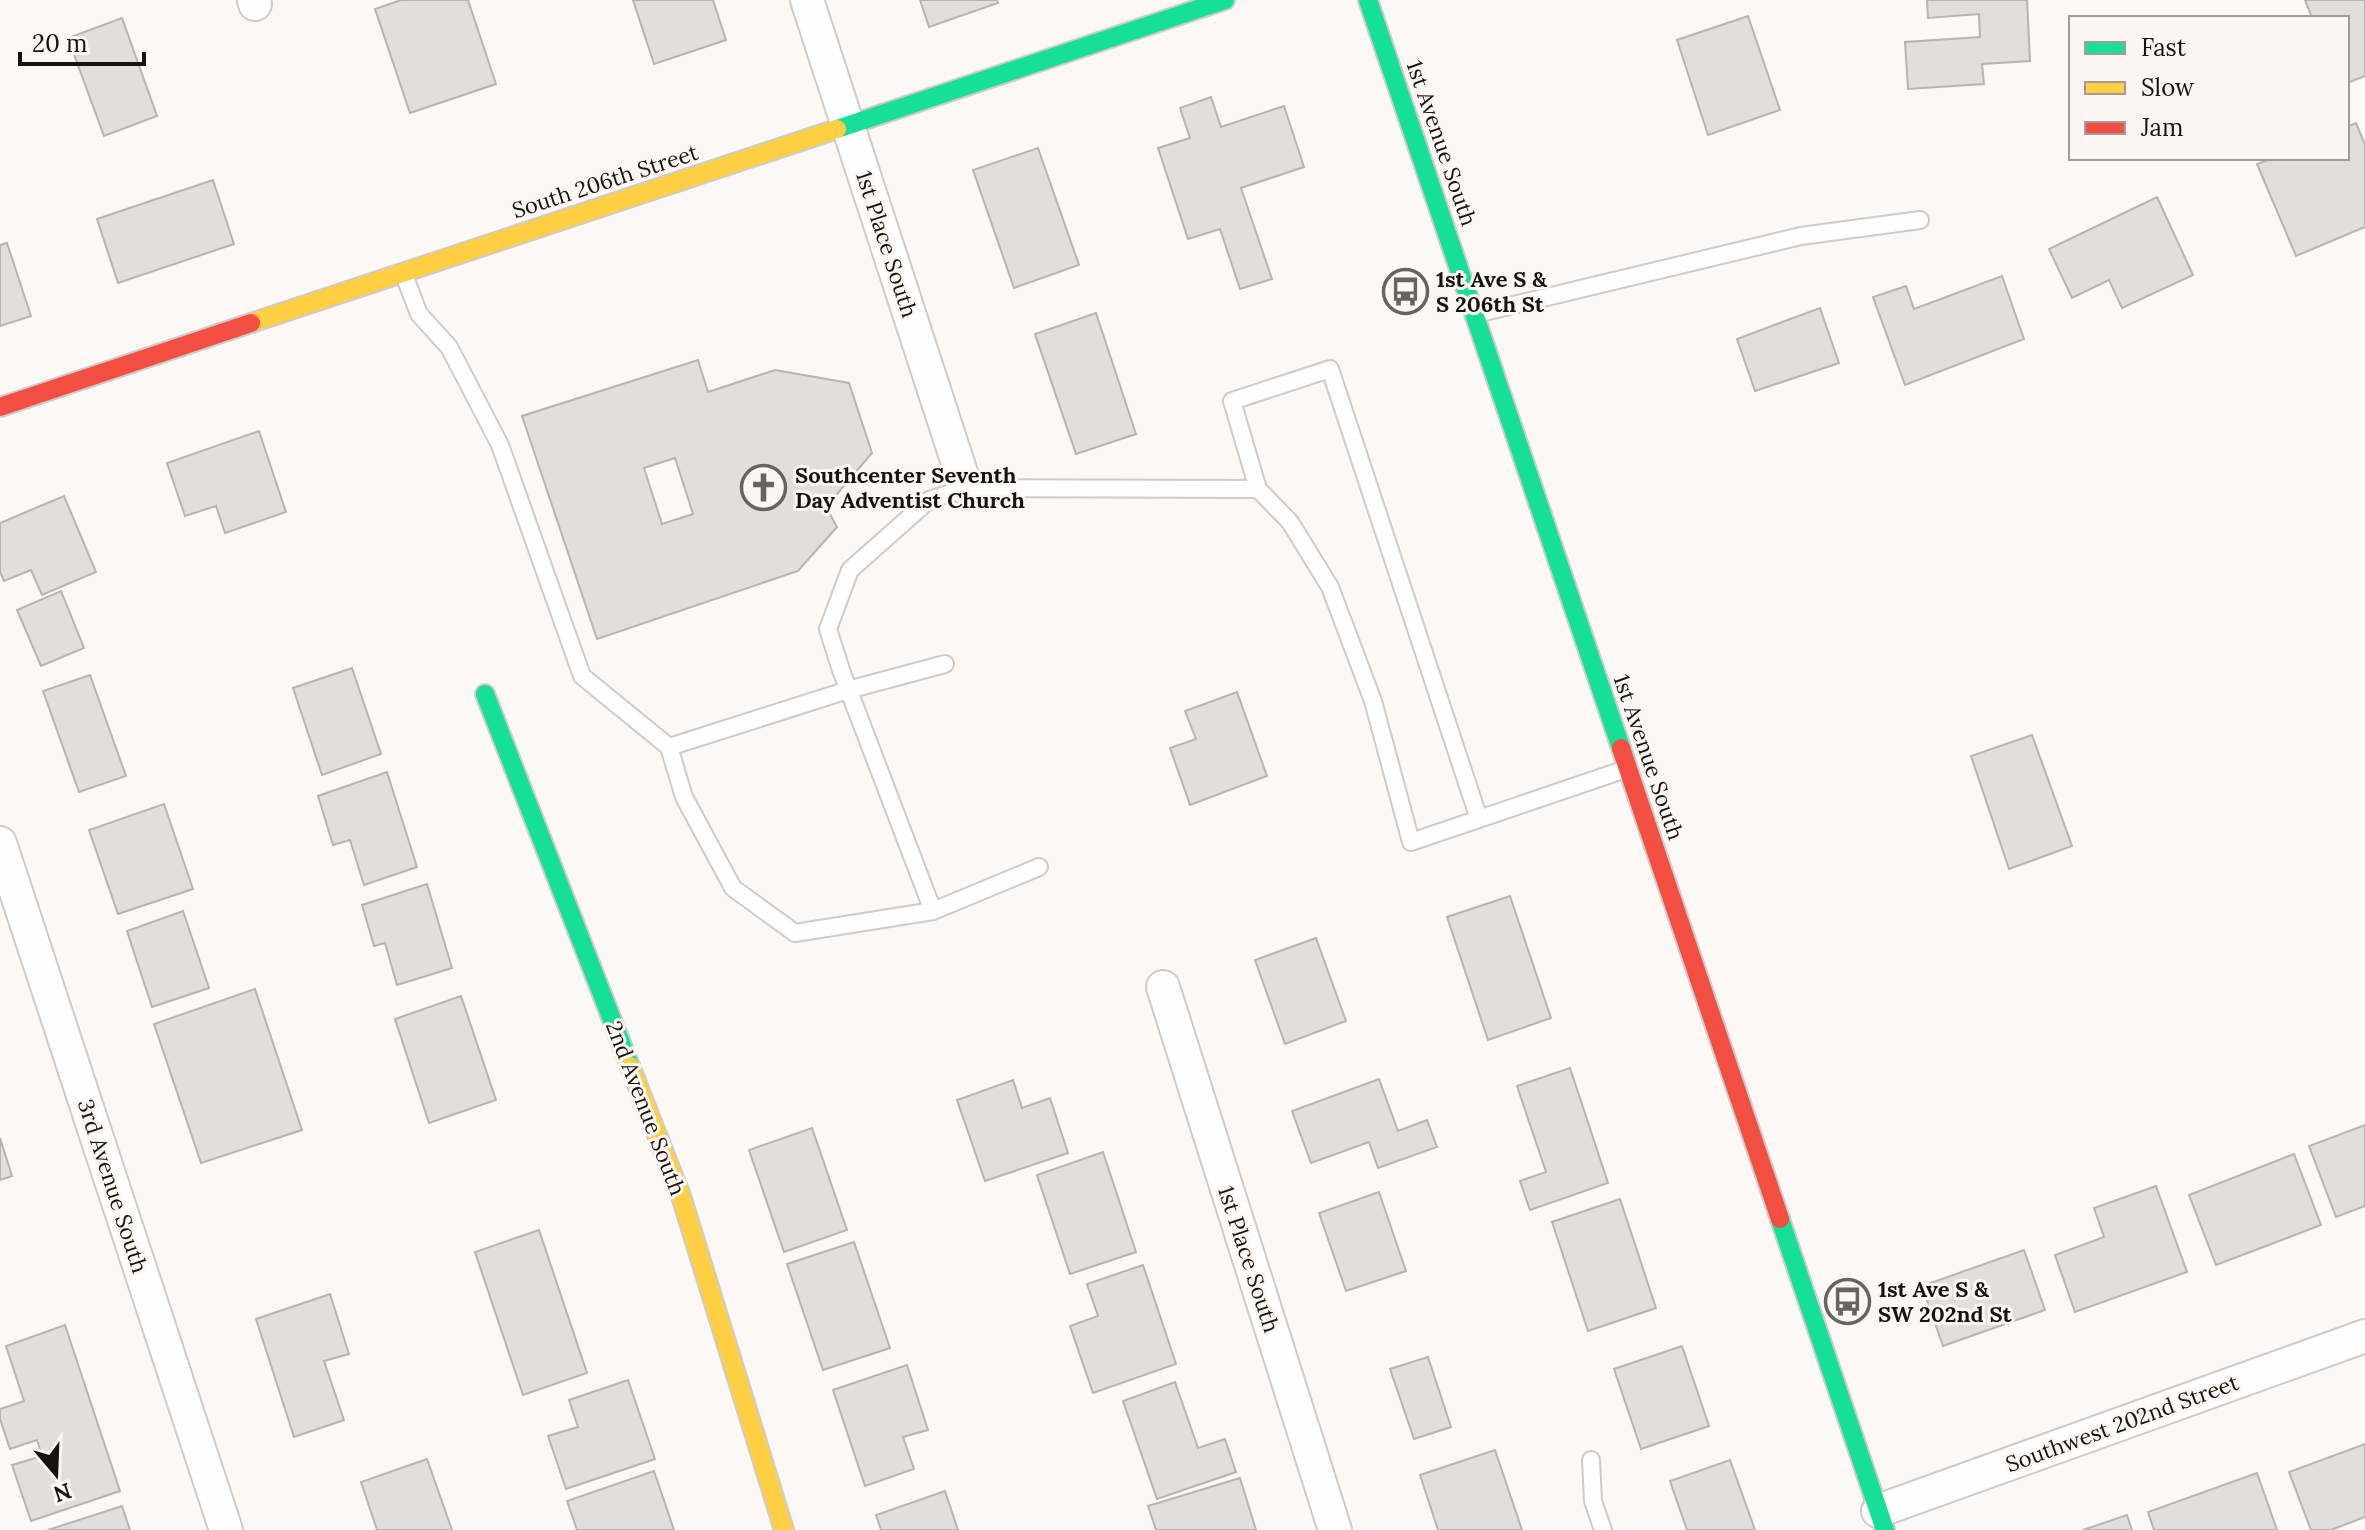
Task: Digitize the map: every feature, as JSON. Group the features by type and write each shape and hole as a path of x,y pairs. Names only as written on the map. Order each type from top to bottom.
{"street":[{"name":"1st Place South","path":"807,0 966,488"},
{"name":"South 206th Street","path":"0,407 1225,0"},
{"name":"1st Avenue South","path":"1368,0 1882,1520"},
{"name":"2nd Avenue South","path":"485,694 681,1196 784,1530"},
{"name":"3rd Avenue South","path":"0,843 226,1530"},
{"name":"1st Place South","path":"1163,987 1335,1530"},
{"name":"Southwest 202nd Street","path":"1882,1520 2365,1336"}],"lane":[{"path":"1474,314 1801,236 1920,220"},
{"path":"404,273 419,314 449,347 500,445 582,676 669,747 684,797 733,888 795,933 933,911 1039,867"},
{"path":"1479,819 1330,369 1232,401 1258,489 1290,522 1330,587 1373,701 1411,842 1628,769"},
{"path":"933,911 848,690 828,629 850,570 929,500 966,488 1258,489"},
{"path":"669,747 848,690 945,664"},
{"path":"1591,1460 1593,1501 1603,1530"}],"building":[{"path":"401,0 468,0 496,84 410,113 375,9"},
{"path":"633,0 713,0 726,40 654,64"},
{"path":"920,0 997,0 998,3 929,27"},
{"path":"1927,0 2027,0 2030,61 1982,64 1984,84 1908,89 1905,42 1980,37 1979,14 1928,18"},
{"path":"2305,0 2365,0 2365,76 2349,82 2349,16 2311,16"},
{"path":"1748,16 1780,110 1708,135 1677,40"},
{"path":"122,18 157,116 104,136 68,38"},
{"path":"1211,97 1221,127 1284,106 1304,167 1241,188 1272,279 1240,289 1220,229 1188,239 1158,148 1190,138 1180,108"},
{"path":"2356,123 2365,145 2365,227 2296,256 2257,164 2268,160 2349,160 2349,126"},
{"path":"1038,148 1079,265 1014,288 973,170"},
{"path":"213,180 234,244 118,283 97,219"},
{"path":"2157,197 2193,275 2122,308 2109,280 2072,298 2049,249"},
{"path":"7,243 31,316 0,326 0,245"},
{"path":"2002,276 2024,339 1905,385 1873,297 1906,286 1914,309"},
{"path":"1820,308 1839,363 1755,391 1737,339"},
{"path":"1096,313 1136,434 1076,454 1035,334"},
{"name":"Southcenter Seventh Day Adventist Church","path":"698,360 708,392 775,370 849,383 872,453 826,507 837,527 798,571 597,639 522,416","holes":["675,458 693,514 662,524 644,468"]},
{"path":"259,431 286,512 225,533 216,506 185,516 167,463"},
{"path":"64,496 96,572 42,595 31,570 4,581 0,572 0,523"},
{"path":"61,591 84,648 41,666 17,610"},
{"path":"352,668 381,754 322,775 293,688"},
{"path":"90,675 126,776 79,792 43,691"},
{"path":"1237,692 1267,776 1190,805 1170,748 1196,739 1185,711"},
{"path":"2032,735 2072,846 2009,869 1971,756"},
{"path":"387,772 417,867 364,885 350,840 333,845 318,796"},
{"path":"164,804 193,889 118,914 89,830"},
{"path":"427,884 452,968 397,985 385,943 374,946 362,905"},
{"path":"1510,896 1551,1018 1488,1040 1447,917"},
{"path":"183,911 209,988 152,1007 127,931"},
{"path":"1316,938 1346,1021 1285,1044 1255,960"},
{"path":"255,989 302,1130 201,1163 154,1024"},
{"path":"461,996 496,1100 429,1123 395,1019"},
{"path":"1570,1068 1608,1183 1530,1210 1520,1181 1546,1172 1517,1086"},
{"path":"1379,1079 1398,1131 1427,1120 1437,1147 1378,1168 1369,1142 1311,1163 1292,1111"},
{"path":"1013,1080 1022,1108 1050,1098 1068,1153 985,1181 957,1100"},
{"path":"2365,1125 2365,1206 2336,1217 2309,1146"},
{"path":"812,1128 847,1230 784,1252 749,1150"},
{"path":"0,1138 12,1176 0,1180"},
{"path":"1103,1152 1136,1252 1070,1274 1037,1175"},
{"path":"2294,1154 2321,1225 2216,1265 2189,1195"},
{"path":"2156,1186 2187,1272 2075,1312 2055,1255 2104,1237 2094,1208"},
{"path":"1379,1192 1406,1271 1346,1291 1319,1213"},
{"path":"1620,1199 1656,1308 1588,1331 1552,1222"},
{"path":"539,1230 587,1373 523,1395 475,1252"},
{"path":"854,1242 890,1348 823,1370 787,1264"},
{"path":"2024,1250 2045,1310 1943,1346 1922,1286"},
{"path":"1143,1265 1176,1364 1093,1393 1070,1326 1098,1316 1087,1284"},
{"path":"330,1294 349,1354 324,1361 344,1420 294,1437 256,1319"},
{"path":"65,1325 120,1491 31,1521 12,1465 42,1456 37,1440 10,1449 0,1419 0,1409 24,1401 6,1346"},
{"path":"1682,1346 1709,1426 1641,1449 1614,1369"},
{"path":"1428,1357 1451,1427 1414,1439 1390,1369"},
{"path":"907,1365 928,1430 903,1437 914,1469 865,1486 833,1390"},
{"path":"628,1380 655,1459 566,1489 548,1436 578,1427 569,1400"},
{"path":"1175,1382 1198,1448 1225,1439 1236,1472 1157,1499 1123,1401"},
{"path":"2365,1444 2365,1517 2331,1530 2311,1530 2289,1472"},
{"path":"1495,1450 1522,1530 1438,1530 1420,1475"},
{"path":"427,1459 452,1530 377,1530 361,1482"},
{"path":"1730,1460 1755,1530 1687,1530 1670,1481"},
{"path":"654,1471 674,1530 577,1530 567,1501"},
{"path":"2257,1473 2277,1530 2154,1530 2148,1512"},
{"path":"1240,1478 1256,1530 1156,1530 1148,1506"},
{"path":"945,1491 958,1530 881,1530 876,1515"},
{"path":"122,1506 130,1530 48,1530"},
{"path":"2127,1515 2132,1530 2083,1530"}],"traffic: fast":[{"path":"837,129 1225,0"},
{"path":"1368,0 1621,748"},
{"path":"485,694 630,1066"},
{"path":"1780,1219 1885,1530"}],"traffic: slow":[{"path":"251,323 837,129"},
{"path":"630,1066 681,1196 784,1530"}],"traffic: jam":[{"path":"0,407 251,323"},
{"path":"1621,748 1780,1219"}],"place":[{"name":"1st Ave S & S 206th St","path":"1405,292"},
{"name":"Southcenter Seventh Day Adventist Church","path":"764,488"},
{"name":"1st Ave S & SW 202nd St","path":"1847,1302"}]}
